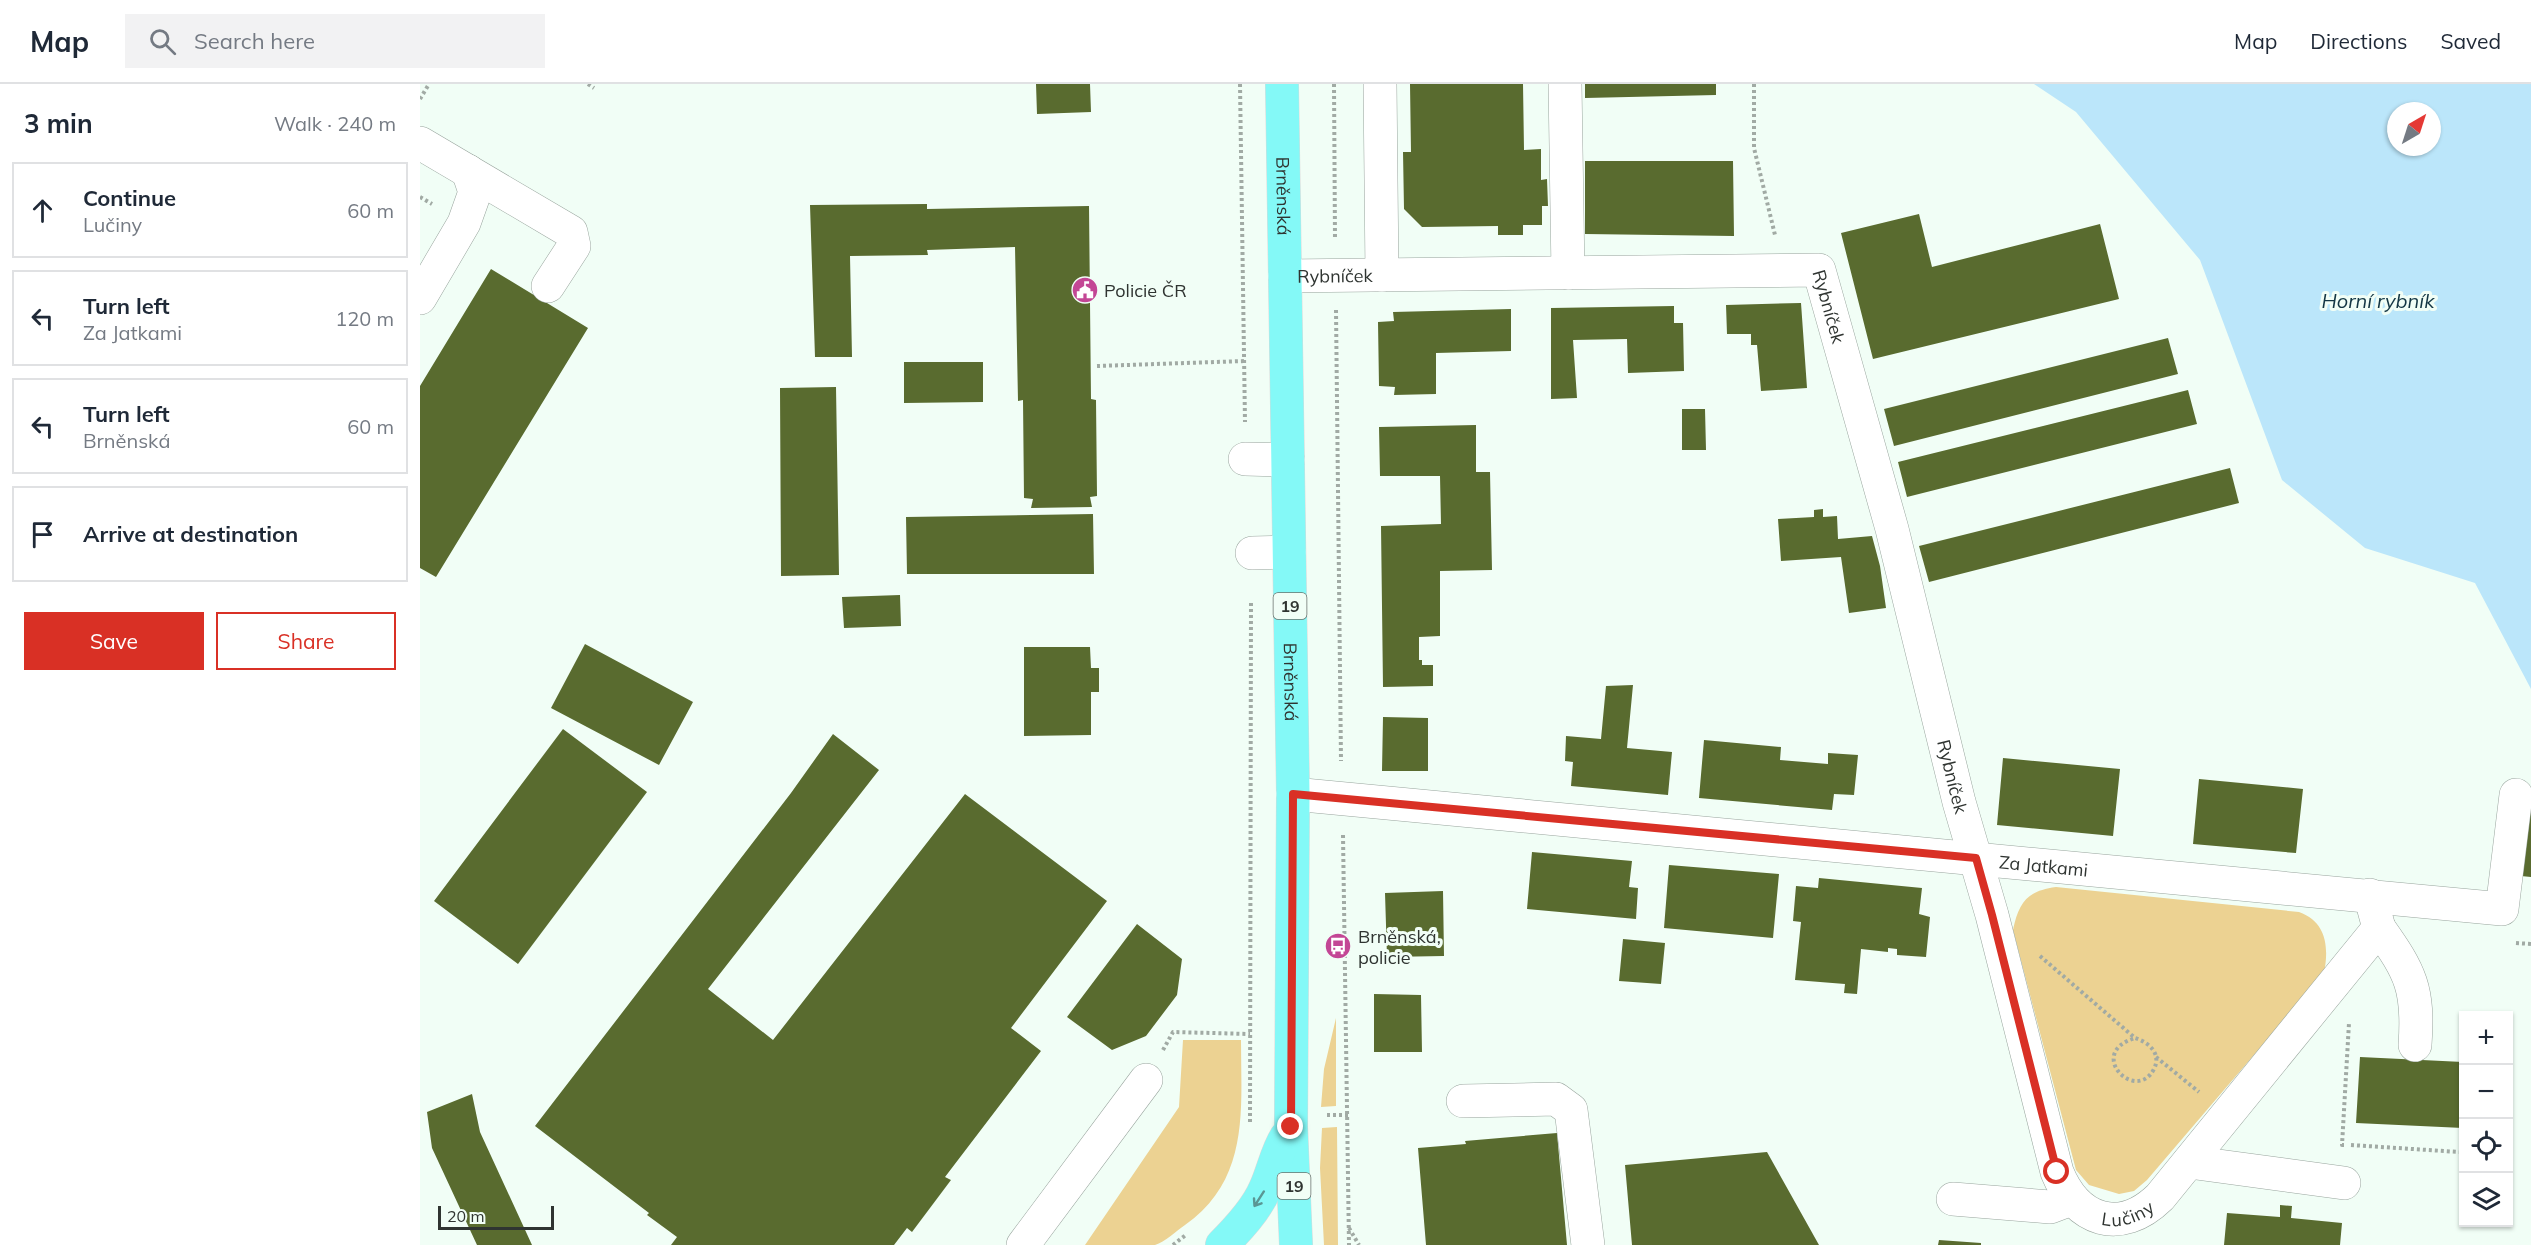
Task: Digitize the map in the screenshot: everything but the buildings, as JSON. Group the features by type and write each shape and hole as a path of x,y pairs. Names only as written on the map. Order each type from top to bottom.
{"main road":[{"name":"Brněnská","path":"1282,84 1293,794 1291,1127 1296,1245"},
{"path":"1222,1245 1249,1215 1265,1191 1278,1149 1291,1127"}],"street":[{"path":"1380,84 1382,275"},
{"path":"1565,84 1568,273"},
{"path":"420,144 571,232 574,246 548,286"},
{"path":"420,297 464,223 475,192 468,171"},
{"name":"Rybníček","path":"1285,276 1819,270 1892,530 1959,802 1976,858"},
{"path":"1245,459 1288,460"},
{"path":"1252,553 1290,552"},
{"name":"Za Jatkami","path":"1293,794 2502,909 2516,795"},
{"name":"Lučiny","path":"1976,858 2057,1172 2071,1200 2091,1214 2105,1232 2125,1218 2151,1206 2190,1162 2379,928"},
{"path":"2370,895 2379,928 2403,962 2413,984 2418,1013 2415,1045"},
{"path":"1023,1245 1146,1080"},
{"path":"1463,1101 1556,1099 1571,1110 1588,1245"},
{"path":"2190,1162 2344,1183"},
{"path":"1953,1198 2050,1207 2071,1200"}],"path":[{"path":"420,99 429,84"},
{"path":"588,84 594,88"},
{"path":"1240,84 1245,459"},
{"path":"1334,84 1341,762"},
{"path":"1754,84 1754,148 1784,271"},
{"path":"1097,366 1245,362"},
{"path":"1250,1126 1252,553"},
{"path":"1343,799 1349,1245"},
{"path":"2037,953 2135,1038 2152,1047 2156,1056 2227,1116"},
{"path":"2332,985 2350,1011 2342,1145 2459,1152"},
{"path":"1146,1080 1173,1032 1250,1034"},
{"path":"2135,1038 2123,1041 2115,1050 2113,1061 2117,1072 2125,1079 2137,1081 2148,1077 2155,1068 2156,1056"},
{"path":"1349,1228 1359,1245"},
{"path":"1173,1245 1191,1231"}],"shaded area":[{"path":"2056,887 2299,912 2315,922 2324,937 2326,954 2324,973 2147,1180 2134,1191 2119,1194 2089,1185 2076,1170 2013,930 2018,912 2031,895"},
{"path":"1336,1018 1336,1106 1321,1107 1324,1069"},
{"path":"1183,1040 1241,1040 1241,1092 1237,1142 1231,1165 1221,1187 1206,1207 1159,1244 1085,1245 1179,1107"},
{"path":"1337,1127 1338,1245 1324,1245 1320,1168 1322,1128"}],"water":[{"name":"Horní rybník","path":"2034,84 2531,84 2531,689 2475,583 2365,548 2282,480 2200,260 2076,112"}],"place":[{"name":"Policie ČR","path":"1085,290"},
{"name":"Brněnská, policie","path":"1338,946"}],"route":[{"path":"1291,1127 1293,794 1976,858 2057,1172"}]}
